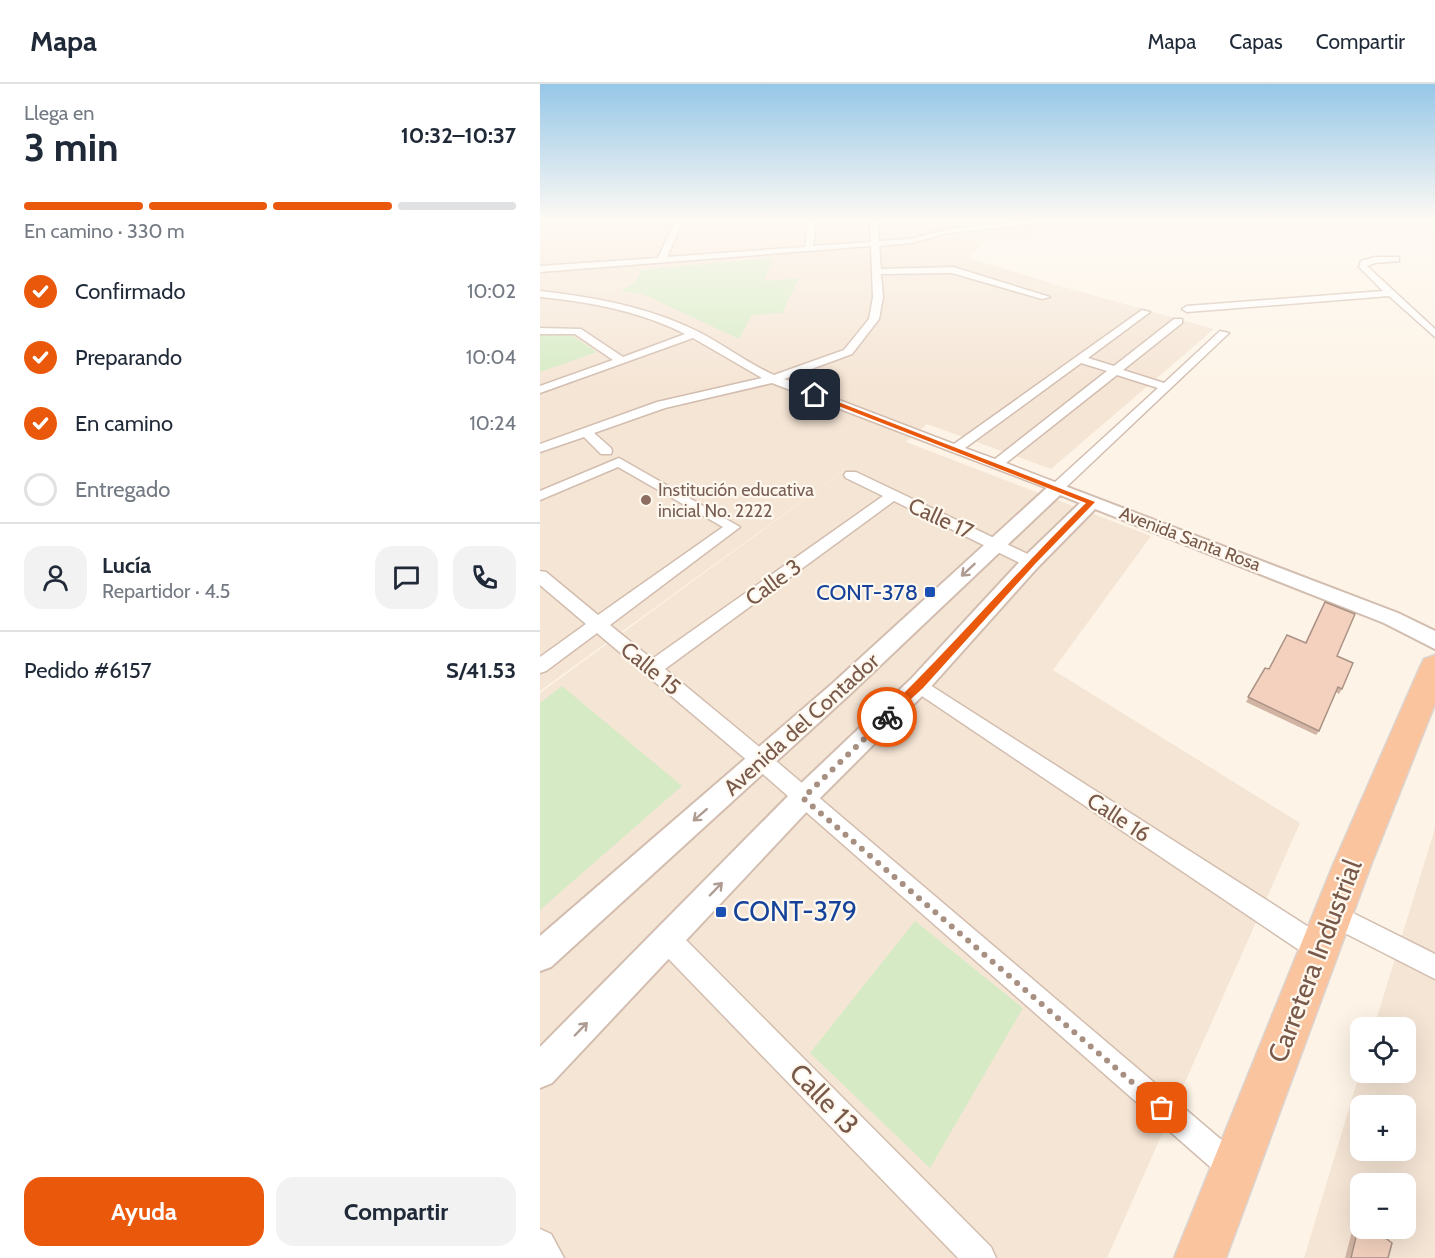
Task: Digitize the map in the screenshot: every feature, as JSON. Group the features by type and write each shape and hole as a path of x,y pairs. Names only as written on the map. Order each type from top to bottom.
{"highway":[{"name":"Carretera Industrial","path":"1200,1258 1326,932 1435,667"}],"street":[{"path":"540,448 661,405 773,379 848,352 874,319 878,297 878,276"},
{"path":"969,276 1045,297"},
{"path":"1372,276 1435,334"},
{"path":"1187,309 1390,293"},
{"name":"Avenida Santa Rosa","path":"540,294 620,305 695,334 773,379 957,448 1380,613 1435,641"},
{"path":"957,448 1145,312"},
{"path":"997,464 1178,321"},
{"path":"540,331 577,331 622,361"},
{"path":"1057,488 1224,333"},
{"path":"540,390 695,334"},
{"path":"1080,359 1166,387"},
{"path":"586,432 606,451"},
{"path":"540,496 619,462 733,527 540,666"},
{"name":"Calle 17","path":"851,475 1032,562"},
{"name":"Avenida del Contador","path":"540,956 762,761 1057,488"},
{"name":"Calle 3","path":"652,669 893,495"},
{"path":"540,1071 803,798 919,685 1032,562 1092,502"},
{"name":"Calle 15","path":"540,576 762,761 1234,1170"},
{"name":"Calle 16","path":"919,685 1326,932 1435,967"},
{"name":"Calle 13","path":"668,940 980,1258"},
{"path":"540,1245 548,1258"}],"shaded area":[{"path":"540,276 1027,276 1214,329 1051,469 927,424 906,442 1151,536 1053,670 1300,823 1107,1258 540,1258 540,693 890,437 540,691"},
{"path":"1435,828 1435,1258 1304,1258 1350,1105 1350,1161 1416,1161 1416,1095 1353,1095 1357,1083 1416,1083 1416,1017 1377,1017"}],"green space":[{"path":"639,276 766,276 764,281 799,278 782,313 752,315 739,339 643,294 620,291 635,284"},
{"path":"540,335 571,335 597,352 540,372"},
{"path":"562,686 682,786 540,910 540,703"},
{"path":"915,921 1023,1008 930,1168 810,1053"}],"building":[{"path":"1325,602 1355,614 1337,656 1353,663 1342,689 1338,687 1319,731 1248,697 1265,668 1269,669 1287,635 1306,643"},
{"path":"1356,1239 1387,1239 1392,1243 1388,1258 1351,1258"}],"way so far":[{"path":"887,717 803,798 1162,1108"}],"place":[{"name":"Institución educativa inicial No. 2222","path":"646,500"},
{"name":"CONT-378","path":"930,592"},
{"name":"CONT-379","path":"721,912"}],"route":[{"path":"815,395 1092,502 1032,562 887,717"}]}
